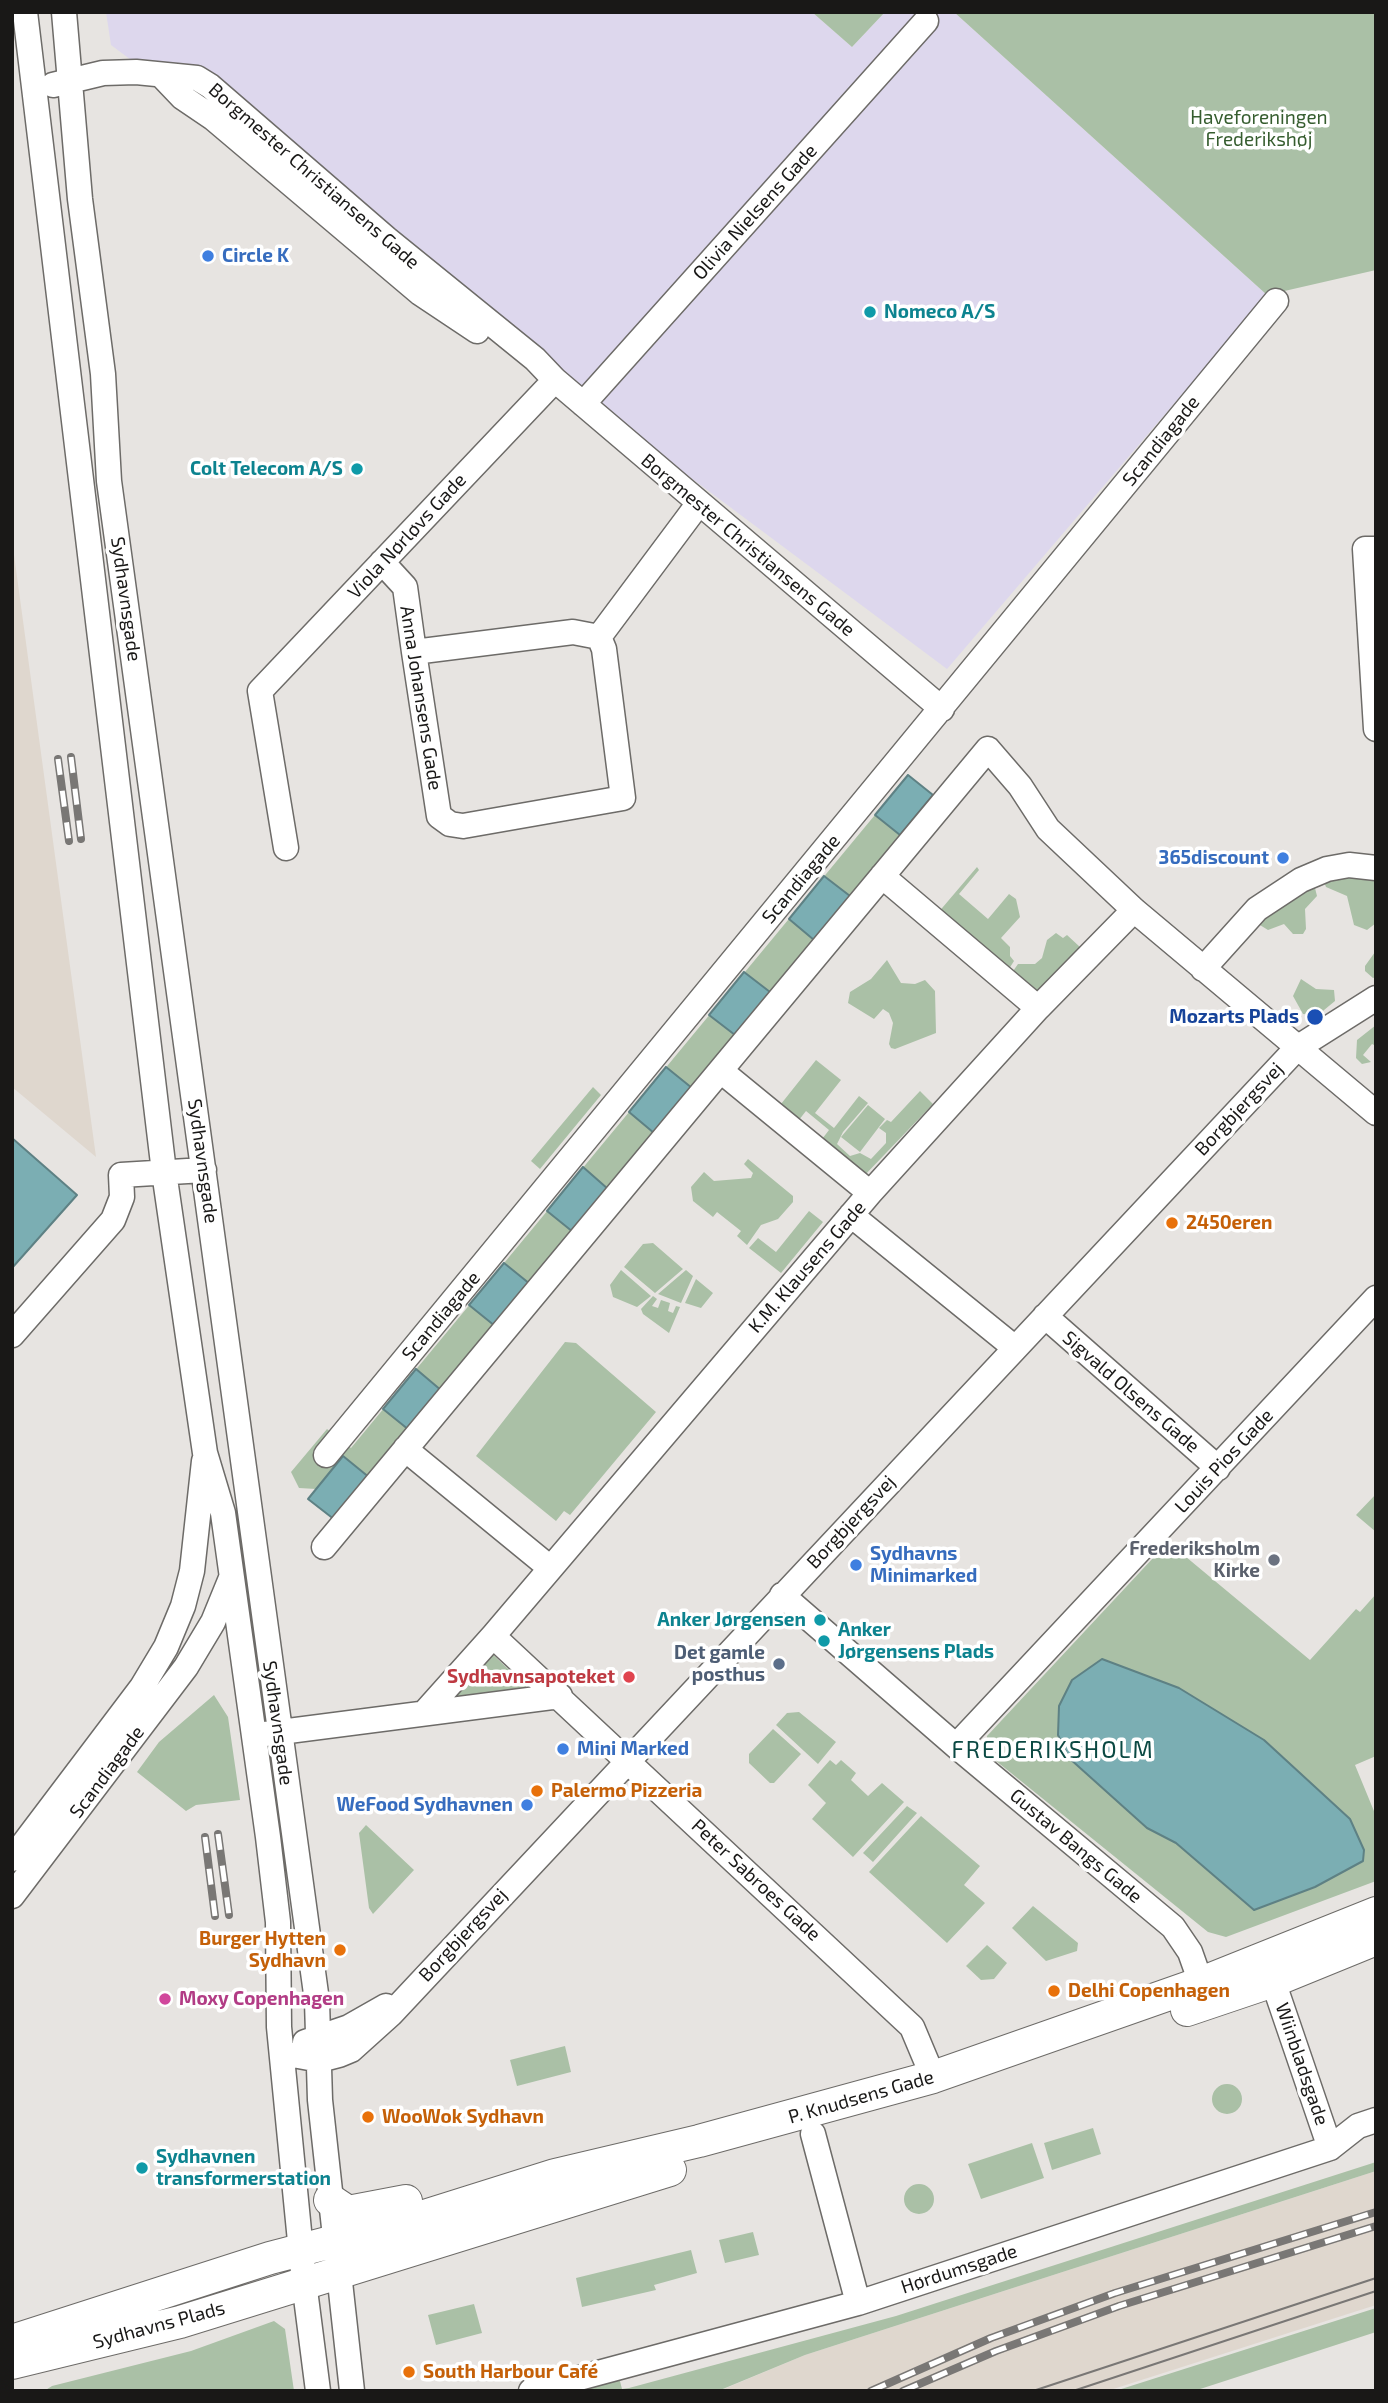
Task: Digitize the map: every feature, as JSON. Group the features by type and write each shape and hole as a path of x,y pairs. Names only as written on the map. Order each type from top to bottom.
{"main road":[{"name":"P. Knudsens Gade","path":"335,2256 555,2175 726,2134 933,2077 1201,1983 1376,1913"},
{"name":"P. Knudsens Gade","path":"335,2256 813,2134 937,2096 1273,1980 1376,1939"},
{"path":"330,2200 348,2212 359,2211 489,2181 555,2175"},
{"name":"Sydhavns Plads","path":"12,2341 301,2250 335,2256"},
{"name":"Sydhavns Plads","path":"12,2363 180,2322 304,2282 335,2256"}],"street":[{"name":"Sydhavnsgade","path":"24,12 36,91 164,1172 205,1453 221,1502 255,1735 278,1922 277,1998 304,2282 318,2391"},
{"name":"Sydhavnsgade","path":"64,12 69,80 103,374 109,481 319,2036 320,2100 335,2256 352,2391"},
{"name":"Olivia Nielsens Gade","path":"583,404 926,21"},
{"name":"Borgmester Christiansens Gade","path":"36,91 69,80 122,72 197,78 220,93 387,239 535,359 555,380 942,709"},
{"name":"Scandiagade","path":"326,1455 1276,301"},
{"name":"Viola Nørløvs Gade","path":"286,848 260,691 555,380"},
{"path":"414,652 573,632 598,637 699,503"},
{"path":"1370,549 1376,729"},
{"name":"Anna Johansens Gade","path":"382,562 405,587 439,816 450,824 463,826 623,798 604,649 598,637"},
{"path":"324,1547 988,749 1020,786 1048,829 1134,910 1376,1113"},
{"path":"1203,968 1257,909 1301,880 1327,869 1349,865 1376,868"},
{"path":"882,876 1038,1008"},
{"name":"K.M. Klausens Gade","path":"493,1636 870,1193 1038,1008 1134,910"},
{"path":"1297,1048 1376,998"},
{"name":"Borgbjergsvej","path":"282,2053 320,2060 351,2050 391,2014 1297,1048"},
{"path":"720,1070 870,1193"},
{"path":"12,1335 113,1220 122,1197 121,1175 204,1170"},
{"path":"851,1215 1015,1348"},
{"name":"Louis Pios Gade","path":"956,1746 1376,1298"},
{"name":"Sigvald Olsens Gade","path":"1045,1316 1218,1468"},
{"path":"405,1449 549,1567"},
{"name":"Scandiagade","path":"12,1859 142,1687 166,1647 183,1606 194,1564 205,1453"},
{"name":"Scandiagade","path":"12,1896 186,1667 213,1622 233,1575 244,1520 247,1488"},
{"name":"Gustav Bangs Gade","path":"782,1595 956,1746 1173,1927 1190,1952 1201,1983"},
{"path":"425,1712 493,1636"},
{"name":"Peter Sabroes Gade","path":"493,1636 912,2027 933,2077"},
{"path":"255,1735 560,1696"},
{"name":"Wiinbladsgade","path":"1273,1980 1330,2148"},
{"name":"Borgbjergsvej","path":"282,2053 319,2036 349,2027 405,1997"},
{"name":"Hørdumsgade","path":"531,2391 858,2303 1330,2148 1358,2126 1376,2120"},
{"path":"813,2134 858,2303"}],"shaded area":[{"path":"106,12 812,12 852,47 885,12 954,12 1267,295 947,669 111,45"},
{"path":"12,540 96,1157 12,1087"},
{"path":"1376,2171 1376,2305 1107,2391 719,2391 805,2355"}],"green space":[{"path":"812,12 885,12 852,47"},
{"name":"Haveforeningen Frederikshøj","path":"954,12 1376,12 1376,270 1267,295"},
{"path":"908,775 933,795 335,1520 308,1499 316,1489 299,1488 291,1472 327,1429 351,1448"},
{"path":"977,867 979,870 959,894 988,919 1009,894 1016,899 1020,917 1001,938 1010,947 1010,956 1014,961 1007,972 937,914"},
{"path":"1354,875 1376,879 1376,923 1367,930 1354,925 1347,896 1326,887 1323,879"},
{"path":"1314,884 1317,896 1305,909 1306,929 1303,934 1293,934 1284,924 1268,930 1255,922"},
{"path":"1376,932 1376,977 1373,978 1365,971 1365,966 1375,952"},
{"path":"1056,933 1063,938 1067,935 1080,947 1035,994 1011,974 1018,964 1035,964 1042,958 1047,940"},
{"path":"887,960 901,983 915,984 925,980 935,991 936,1033 895,1049 889,1044 893,1023 889,1013 883,1009 874,1019 848,1003 850,992 871,979"},
{"path":"1301,979 1316,989 1334,990 1335,1001 1318,1015 1303,1014 1293,996"},
{"path":"1376,1025 1376,1046 1372,1044 1363,1055 1371,1062 1362,1064 1356,1058 1357,1040"},
{"path":"816,1060 841,1080 815,1113 834,1128 859,1096 868,1103 843,1132 837,1144 850,1156 860,1153 871,1159 886,1143 886,1133 879,1128 887,1120 891,1122 920,1091 933,1104 863,1177 819,1143 829,1130 806,1111 795,1125 777,1109"},
{"path":"593,1087 601,1095 540,1169 531,1161"},
{"path":"868,1105 885,1119 860,1152 841,1137"},
{"path":"748,1159 793,1196 793,1202 778,1219 761,1225 747,1245 737,1236 741,1231 717,1212 713,1217 693,1201 691,1187 704,1172 714,1181 751,1178 753,1173 744,1164"},
{"path":"809,1211 823,1222 781,1273 749,1248 758,1238 776,1252"},
{"path":"653,1243 683,1269 655,1293 624,1267 643,1244"},
{"path":"621,1270 651,1296 637,1307 613,1297 610,1285"},
{"path":"686,1270 693,1276 681,1303 658,1294"},
{"path":"696,1279 713,1293 701,1308 685,1303"},
{"path":"653,1296 657,1299 652,1306 658,1308 661,1300 670,1303 668,1311 673,1313 676,1306 680,1307 669,1333 643,1314 641,1309"},
{"path":"565,1342 576,1343 656,1412 570,1515 564,1511 556,1521 476,1456"},
{"path":"1376,1494 1376,1532 1356,1515"},
{"path":"1168,1542 1310,1660 1356,1609 1360,1612 1376,1594 1376,1756 1355,1765 1376,1816 1376,1881 1226,1937 1208,1932 985,1752 987,1736"},
{"path":"486,1648 528,1688 448,1702"},
{"path":"214,1695 228,1717 240,1800 196,1805 186,1811 137,1772 159,1742"},
{"path":"799,1712 836,1742 818,1764 776,1725 787,1713"},
{"path":"773,1729 801,1754 774,1783 770,1783 749,1763 749,1754"},
{"path":"830,1760 836,1765 841,1760 856,1773 851,1780 868,1796 882,1783 904,1802 853,1857 812,1819 826,1803 808,1785"},
{"path":"907,1806 917,1813 873,1862 863,1853"},
{"path":"921,1816 980,1866 964,1885 985,1903 947,1943 869,1872"},
{"path":"366,1825 414,1870 373,1914 369,1908 359,1833"},
{"path":"1033,1906 1078,1943 1077,1951 1046,1961 1012,1928"},
{"path":"987,1945 1007,1963 994,1979 981,1980 966,1966"},
{"path":"565,2046 571,2072 517,2086 510,2060"},
{"path":"1227,2084 1238,2088 1242,2099 1238,2110 1227,2114 1216,2110 1212,2099 1216,2088"},
{"path":"1093,2128 1101,2154 1052,2170 1044,2143"},
{"path":"1032,2143 1044,2178 981,2199 968,2164"},
{"path":"1376,2162 1376,2171 805,2355 718,2391 570,2391 619,2377 622,2389 629,2388 896,2316"},
{"path":"919,2184 930,2188 934,2199 930,2210 919,2214 908,2210 904,2199 908,2188"},
{"path":"753,2232 759,2255 725,2263 719,2240"},
{"path":"691,2250 697,2273 654,2285 656,2290 582,2307 576,2278"},
{"path":"474,2304 482,2333 436,2345 428,2315"},
{"path":"1376,2308 1376,2332 1194,2391 1115,2391"},
{"path":"274,2321 285,2329 294,2391 44,2391 52,2386 191,2351"}],"water":[{"path":"908,775 933,795 900,835 875,815"},
{"path":"824,876 850,896 814,940 789,919"},
{"path":"744,972 770,992 735,1035 709,1015"},
{"path":"666,1067 692,1088 654,1133 629,1112"},
{"path":"12,1138 77,1195 12,1268"},
{"path":"583,1167 608,1189 573,1232 547,1211"},
{"path":"504,1263 530,1284 495,1326 469,1305"},
{"path":"416,1369 442,1391 409,1430 383,1409"},
{"path":"343,1456 370,1478 335,1520 308,1499"},
{"path":"1102,1659 1179,1688 1264,1740 1350,1819 1364,1850 1363,1861 1315,1887 1254,1910 1176,1843 1147,1828 1069,1758 1058,1735 1059,1706 1072,1680"}],"tram line":[{"path":"1033,2391 1376,2278"},
{"path":"1073,2391 1376,2291"}],"railway":[{"path":"71,757 81,839"},
{"path":"58,759 69,841"},
{"path":"218,1834 229,1915"},
{"path":"205,1837 215,1916"},
{"path":"871,2391 991,2338 1115,2293 1376,2212"},
{"path":"903,2391 996,2351 1119,2306 1376,2226"}],"place":[{"name":"Circle K","path":"208,256"},
{"name":"Nomeco A/S","path":"870,312"},
{"name":"Colt Telecom A/S","path":"357,469"},
{"name":"365discount","path":"1283,858"},
{"name":"Mozarts Plads","path":"1315,1017"},
{"name":"2450eren","path":"1172,1223"},
{"name":"Frederiksholm Kirke","path":"1274,1560"},
{"name":"Sydhavns Minimarked","path":"856,1565"},
{"name":"Anker Jørgensen","path":"820,1620"},
{"name":"Anker Jørgensens Plads","path":"824,1641"},
{"name":"Det gamle posthus","path":"779,1664"},
{"name":"Sydhavnsapoteket","path":"629,1677"},
{"name":"Mini Marked","path":"563,1749"},
{"name":"Palermo Pizzeria","path":"537,1791"},
{"name":"WeFood Sydhavnen","path":"527,1805"},
{"name":"Burger Hytten Sydhavn","path":"340,1950"},
{"name":"Delhi Copenhagen","path":"1054,1991"},
{"name":"Moxy Copenhagen","path":"165,1999"},
{"name":"WooWok Sydhavn","path":"368,2117"},
{"name":"Sydhavnen transformerstation","path":"142,2168"},
{"name":"South Harbour Café","path":"409,2372"}],"district":[{"name":"FREDERIKSHOLM","path":"1053,1750"}]}
